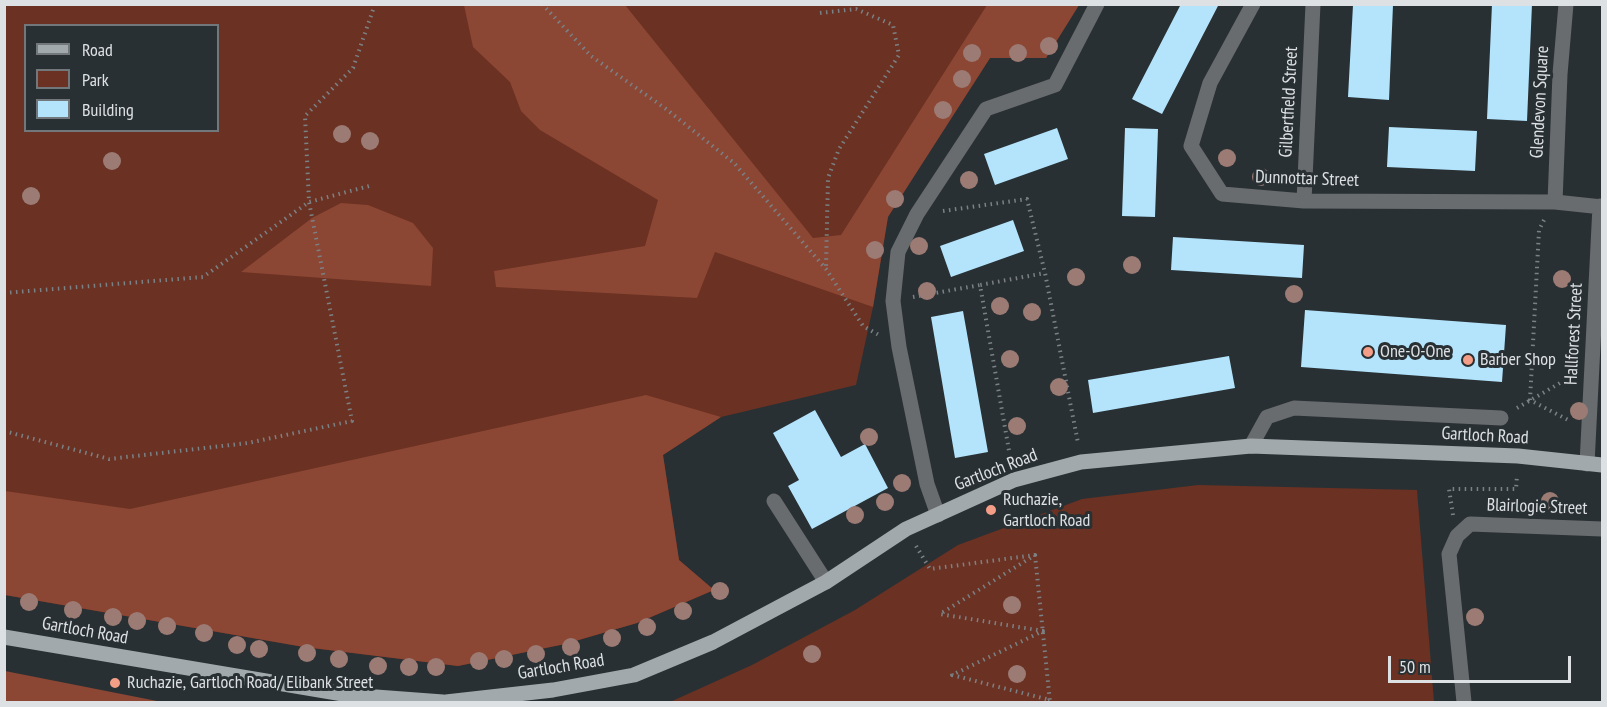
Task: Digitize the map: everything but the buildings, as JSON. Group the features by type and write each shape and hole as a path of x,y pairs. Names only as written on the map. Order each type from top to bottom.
{"main road":[{"name":"Gartloch Road","path":"4,638 349,695 445,702 553,690 634,675 713,642 826,582 906,529 1014,480 1081,462 1251,446 1518,456 1595,464"}],"street":[{"path":"938,515 927,484 899,347 894,301 898,252 917,214 986,108 1055,86 1097,4"},
{"name":"Dunnottar Street","path":"1253,4 1210,83 1191,146 1221,194 1304,201 1555,202 1601,207"},
{"name":"Gilbertfield Street","path":"1304,201 1313,4"},
{"name":"Glendevon Square","path":"1555,202 1560,74 1566,4"},
{"name":"Hallforest Street","path":"1595,464 1589,431 1601,207"},
{"path":"1251,446 1267,417 1294,408 1501,418"},
{"path":"774,501 826,582"},
{"name":"Blairlogie Street","path":"1464,702 1449,554 1457,536 1470,525 1602,529"}],"path":[{"path":"4,431 109,459 248,443 351,421 309,202 305,116 353,68 375,4"},
{"path":"542,4 591,56 666,109 734,164 826,268 863,326 899,347"},
{"path":"820,13 856,9 893,26 899,55 839,149 828,178 826,268"},
{"path":"4,293 203,278 309,202 373,184"},
{"path":"917,214 1027,199 1045,273 1081,462"},
{"path":"1555,202 1539,230 1530,400 1589,431"},
{"path":"894,301 1045,273"},
{"path":"981,285 1014,480"},
{"path":"906,529 930,569 1035,555"},
{"path":"1035,555 940,614 1043,631"},
{"path":"1035,555 1050,701"},
{"path":"1043,631 952,675 1050,701"},
{"path":"1044,702 1050,701"}],"green space":[{"path":"4,5 1079,5 1046,58 990,58 888,216 873,307 856,385 721,417 663,455 679,560 714,590 637,623 565,644 458,666 304,647 5,595"},
{"path":"1198,485 1417,490 1434,702 670,702 752,665 855,610 958,545 1082,499"}],"shaded area":[{"path":"464,5 625,5 813,238 841,235 987,5 1079,5 1046,58 990,58 888,217 873,307 715,252 697,298 496,287 494,271 645,246 658,200 540,130 521,111 510,82 473,47"},
{"path":"341,203 368,205 413,223 433,248 431,286 241,272 312,218"},
{"path":"646,395 721,417 663,455 679,560 714,590 637,623 565,644 458,666 304,647 5,595 5,491 130,509"},
{"path":"5,671 162,702 5,702"}],"place":[{"name":"One-O-One","path":"1368,352"},
{"name":"Barber Shop","path":"1468,360"},
{"name":"Ruchazie, Gartloch Road","path":"991,510"},
{"name":"Ruchazie, Gartloch Road/ Elibank Street","path":"115,683"}]}
